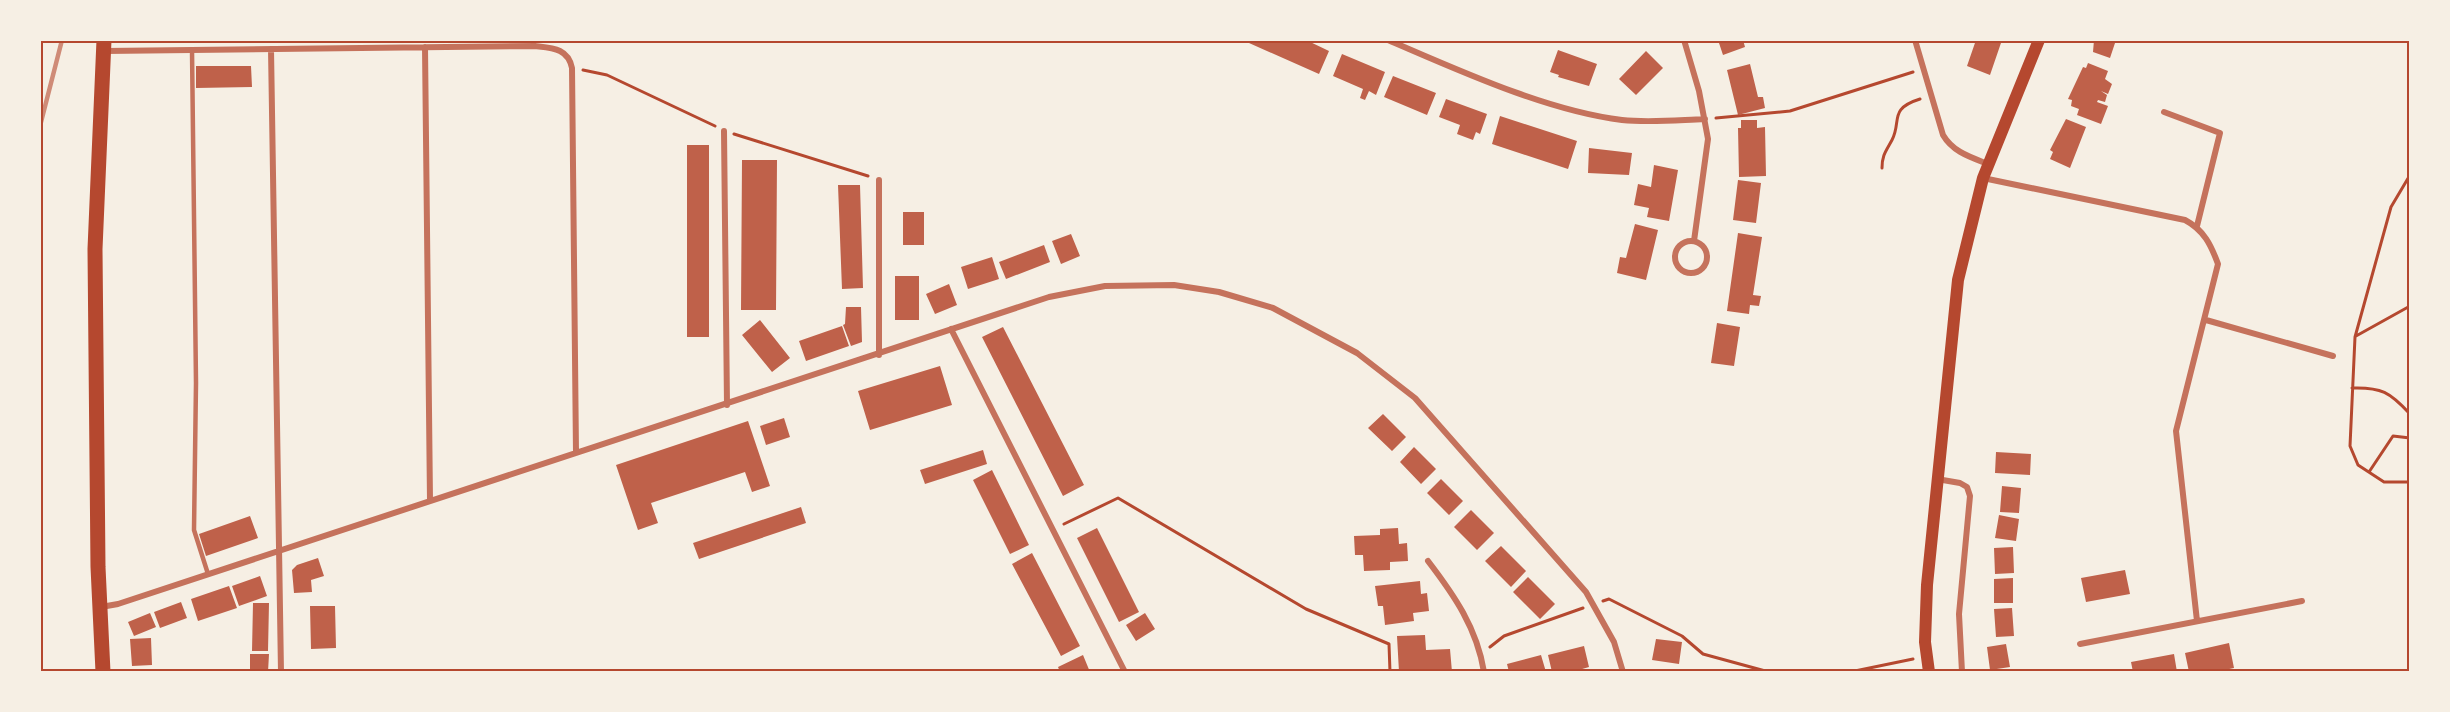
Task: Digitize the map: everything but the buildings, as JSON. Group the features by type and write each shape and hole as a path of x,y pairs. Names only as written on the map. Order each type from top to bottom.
{"main road":[{"path":"1929,672 1926,657 1927,585 1957,291 1965,242 1988,164 2039,40"},
{"path":"103,672 95,249 104,46"}],"street":[{"path":"246,40 246,49"},
{"path":"1388,40 1520,92 1591,114 1651,121 1705,119"},
{"path":"1684,40 1705,119 1707,154 1694,241"},
{"path":"1916,40 1943,135 1949,145 1988,164"},
{"path":"104,46 192,50 535,43 556,48 564,53 572,68 576,453"},
{"path":"424,47 430,501"},
{"path":"271,49 281,672"},
{"path":"2164,112 2220,133 2197,226"},
{"path":"724,131 727,405"},
{"path":"1983,178 2185,220 2197,226 2211,243 2218,264 2206,320 2198,338 2176,431 2197,621"},
{"path":"879,180 879,355"},
{"path":"1694,241 1704,247 1707,258 1699,271 1688,273 1676,264 1675,254 1684,242 1694,241"},
{"path":"100,607 118,604 879,355 1049,297 1105,286 1174,285 1219,292 1273,308 1357,353 1415,398 1595,604 1614,642 1623,672"},
{"path":"2206,320 2333,356"},
{"path":"951,329 1125,672"},
{"path":"1937,479 1960,483 1967,487 1970,496 1959,614 1962,672"},
{"path":"1428,561 1460,603 1481,655 1484,672"},
{"path":"2080,644 2302,601"}],"lane":[{"path":"192,50 196,383 194,530 208,574"}],"path":[{"path":"1705,119 1790,111 1924,69"},
{"path":"1882,168 1882,158 1893,138 1898,114 1908,103 1923,99"},
{"path":"2409,175 2391,207 2355,337 2350,446 2358,465 2384,482 2409,482"},
{"path":"2355,337 2409,306"},
{"path":"2352,388 2375,387 2394,397 2409,414"},
{"path":"2369,472 2393,436 2409,438"},
{"path":"1054,529 1118,498 1306,609 1389,644 1390,672"},
{"path":"1481,655 1504,636 1609,599 1682,636 1703,654 1769,672"},
{"path":"1850,672 1884,663 1926,657"}],"railway":[{"path":"40,126 62,40"}]}
